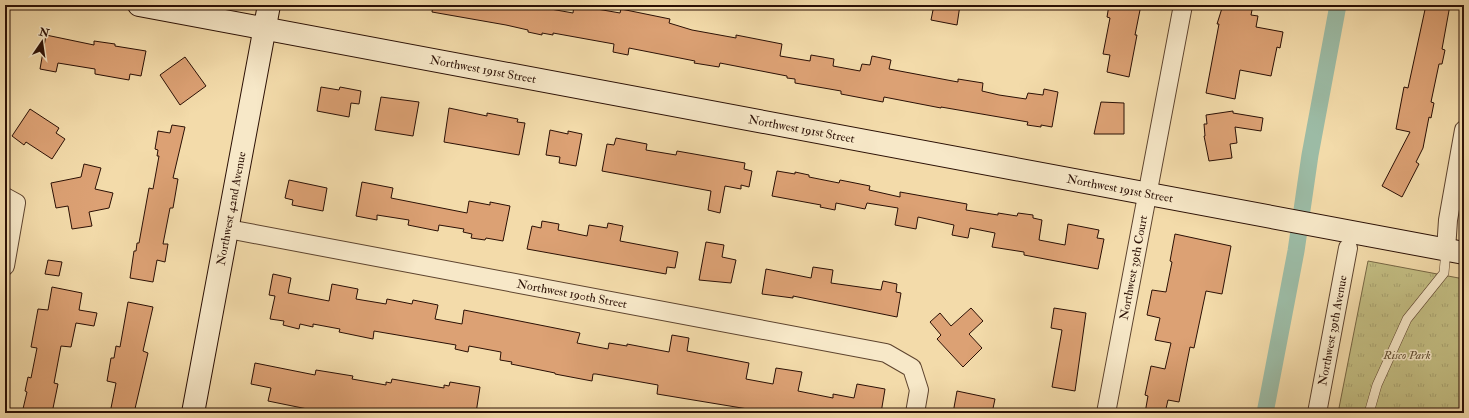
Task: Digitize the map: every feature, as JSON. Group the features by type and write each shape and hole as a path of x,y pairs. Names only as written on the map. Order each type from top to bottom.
{"street":[{"name":"Northwest 191st Street","path":"139,5 1455,251"},
{"name":"Northwest 42nd Avenue","path":"194,413 269,5"},
{"name":"Northwest 39th Court","path":"1106,413 1183,5"},
{"path":"1455,251 1448,220 1464,130"},
{"path":"5,197 16,203 6,262"},
{"name":"Northwest 190th Street","path":"228,229 886,353 912,368 919,390 915,413"},
{"name":"Northwest 39th Avenue","path":"1317,413 1348,248"}],"lane":[{"path":"1369,413 1377,385 1407,320 1444,274 1455,251"}],"green space":[{"name":"Risco Park","path":"1368,261 1464,279 1464,413 1338,413"}],"building":[{"path":"433,5 517,5 532,8 532,5 546,5 545,8 573,13 574,5 620,13 621,9 670,19 669,23 692,30 736,38 736,35 782,44 780,56 810,61 811,55 834,59 833,66 860,71 862,64 870,65 872,56 891,60 889,69 958,82 958,79 983,83 982,91 999,95 1026,99 1028,93 1043,95 1044,89 1058,92 1052,127 1041,125 1041,127 1027,125 1028,122 884,97 883,102 841,94 841,91 795,83 795,79 787,78 787,76 720,63 719,67 694,63 695,61 629,48 628,55 613,52 614,44 553,33 553,35 542,33 542,35 506,25 432,12"},
{"path":"934,5 960,5 957,25 931,20"},
{"path":"1109,5 1141,5 1129,77 1107,72 1110,55 1103,54 1110,18 1107,17"},
{"path":"1223,5 1253,5 1251,15 1258,16 1256,27 1283,32 1280,48 1277,47 1271,76 1240,70 1235,99 1206,93 1219,24 1217,24"},
{"path":"1426,5 1450,5 1442,49 1445,50 1442,64 1439,64 1431,102 1434,103 1431,118 1429,117 1423,148 1416,162 1419,164 1402,197 1382,186 1410,132 1396,129 1404,87 1408,88"},
{"path":"46,35 94,45 94,41 146,51 141,76 130,74 129,80 95,74 95,69 58,63 56,72 40,69"},
{"path":"185,57 206,86 180,105 160,75"},
{"path":"321,87 339,90 340,87 361,91 359,104 351,103 349,117 317,111"},
{"path":"381,97 419,102 413,136 375,130"},
{"path":"1101,102 1124,103 1124,134 1094,134"},
{"path":"449,108 487,116 487,113 518,119 517,122 525,123 519,155 444,142"},
{"path":"30,109 59,128 56,133 65,139 52,159 26,142 24,145 12,136"},
{"path":"1233,111 1233,113 1263,118 1261,131 1235,127 1237,143 1230,144 1232,158 1209,161 1204,136 1204,124 1207,124 1206,115"},
{"path":"172,125 185,127 173,178 178,179 173,208 170,208 163,244 168,244 165,262 157,260 153,282 130,278 134,251 136,251 137,243 139,243 149,188 153,189 159,156 157,156 158,150 155,149 158,131 170,133"},
{"path":"550,130 568,134 568,131 582,134 576,166 559,163 560,157 546,155"},
{"path":"616,138 647,144 646,150 676,155 677,151 745,163 744,169 752,171 749,187 741,185 741,189 725,186 720,213 708,210 711,191 602,171 607,144 614,145"},
{"path":"84,164 101,168 95,189 113,193 109,208 89,212 92,226 72,229 68,206 56,208 51,183 81,177"},
{"path":"777,171 795,174 795,172 809,175 809,177 839,183 840,180 870,186 869,190 900,197 900,192 967,204 966,210 998,215 998,213 1017,216 1018,213 1033,215 1033,218 1042,220 1039,240 1065,245 1068,224 1099,230 1097,238 1104,239 1098,269 1024,255 1024,252 992,247 995,233 970,228 968,238 952,235 954,225 918,217 916,229 895,225 898,208 867,203 865,209 836,203 835,210 820,207 821,205 772,196"},
{"path":"289,180 327,188 323,211 292,205 293,200 285,198"},
{"path":"362,182 393,188 391,198 467,213 469,201 490,205 490,202 510,206 503,241 486,238 485,240 471,238 472,234 463,232 464,229 439,225 438,231 408,225 409,220 377,215 377,220 356,216"},
{"path":"542,221 559,224 558,230 587,236 589,225 607,228 608,223 623,226 620,241 678,252 675,268 667,267 666,274 527,249 532,226 541,228"},
{"path":"1175,234 1231,246 1222,294 1206,291 1194,348 1190,347 1179,402 1168,400 1165,413 1145,413 1148,396 1145,395 1151,366 1165,369 1171,343 1155,340 1160,318 1147,315 1152,290 1166,292 1172,262 1170,261"},
{"path":"706,242 724,245 722,257 736,260 731,283 699,280"},
{"path":"48,260 62,262 59,276 45,274"},
{"path":"813,267 833,270 831,283 881,290 883,281 897,284 896,292 901,293 897,317 793,296 793,298 762,294 766,269 811,278"},
{"path":"273,274 291,278 288,293 329,301 332,284 358,289 356,299 386,304 387,299 412,304 413,300 438,305 435,319 462,324 464,310 580,333 577,343 608,349 609,343 627,346 627,344 669,352 672,335 689,338 687,351 749,363 746,379 773,384 776,368 802,372 798,391 833,398 833,394 854,398 857,384 885,389 881,413 772,413 657,394 658,385 596,374 593,374 592,381 555,374 500,360 501,352 469,346 468,352 455,349 456,345 374,331 373,339 339,332 340,329 313,324 313,327 300,324 299,329 283,325 284,321 270,319 275,296 269,295"},
{"path":"52,287 82,293 79,310 97,313 94,326 76,323 71,347 61,346 54,383 58,384 52,413 22,413 27,392 25,391 28,377 31,378 37,348 31,347 38,309 48,310"},
{"path":"128,302 153,307 143,351 148,353 134,413 110,413 116,383 107,381 111,358 114,358 116,346 120,347"},
{"path":"971,308 983,321 969,334 982,348 963,367 937,339 941,335 930,322 940,313 951,326"},
{"path":"1054,308 1086,313 1075,391 1052,387 1062,330 1051,328"},
{"path":"255,363 315,375 316,370 353,376 352,379 386,385 386,382 391,383 392,379 444,388 444,385 449,386 450,382 480,387 476,413 327,413 268,401 271,388 251,384"},
{"path":"957,391 995,399 992,413 953,413"}],"waterway":[{"path":"1265,413 1296,251 1310,155 1338,5"}]}
